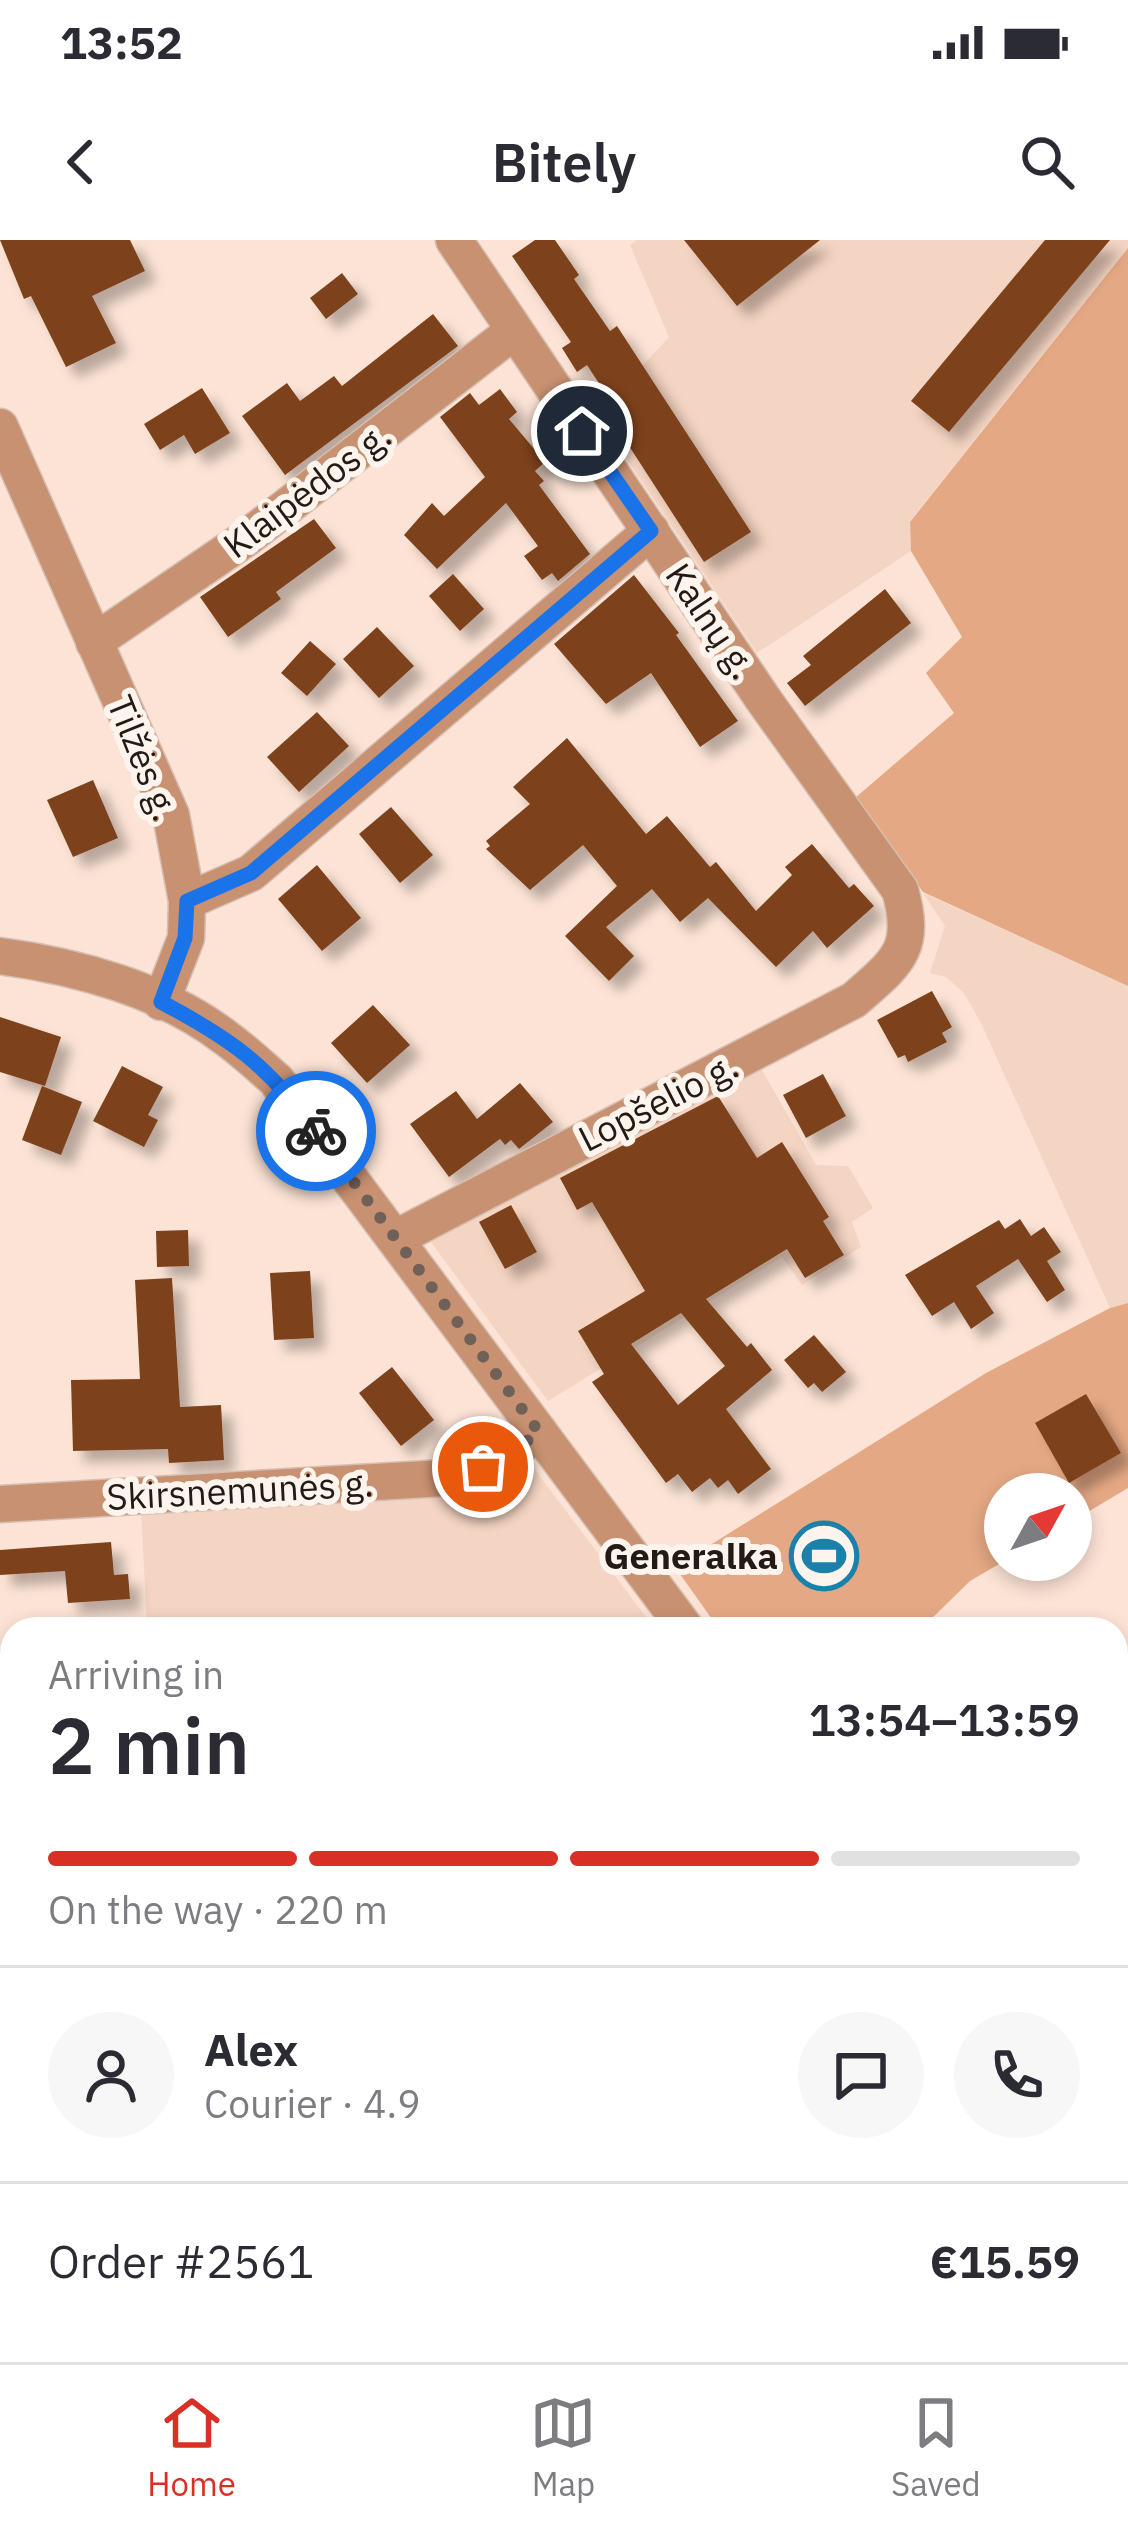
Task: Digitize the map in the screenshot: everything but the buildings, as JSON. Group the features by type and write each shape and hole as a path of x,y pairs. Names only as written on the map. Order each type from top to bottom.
{"street":[{"name":"Kalnų g.","path":"454,240 763,699 900,890 908,919 906,947"},
{"name":"Klaipėdos g.","path":"94,642 245,538 514,331"},
{"name":"Tilžės g.","path":"0,427 171,815 187,901 185,938 161,1002"},
{"path":"187,901 251,873 651,531"},
{"name":"Lopšelio g.","path":"396,1238 854,1000 890,969 906,947"},
{"path":"0,956 100,977 161,1002 223,1035 276,1080 677,1617"},
{"name":"Skirsnemunės g.","path":"0,1504 461,1477 505,1457 539,1432"}],"shaded area":[{"path":"637,240 1128,240 1128,248 910,521 911,551 757,653 597,415 669,337 630,245"},
{"path":"1128,248 1128,986 923,892 855,798 954,713 926,673 962,637 911,551 910,522"},
{"path":"923,893 1128,986 1128,1303 1110,1308 964,993 946,977 930,973 945,926"},
{"path":"758,1063 816,1165 848,1166 873,1208 852,1222 861,1247 802,1285 782,1257 548,1401 428,1238"},
{"path":"1128,1303 1128,1488 1092,1509 1092,1473 984,1473 984,1573 933,1617 710,1617 675,1567 986,1373"},
{"path":"529,1462 646,1617 146,1617 141,1506"}],"way so far":[{"path":"316,1131 539,1432 483,1467"}],"place":[{"name":"Generalka","path":"824,1556"}],"route":[{"path":"316,1131 276,1080 223,1035 161,1002 185,938 187,901 251,873 651,531 582,431"}]}
